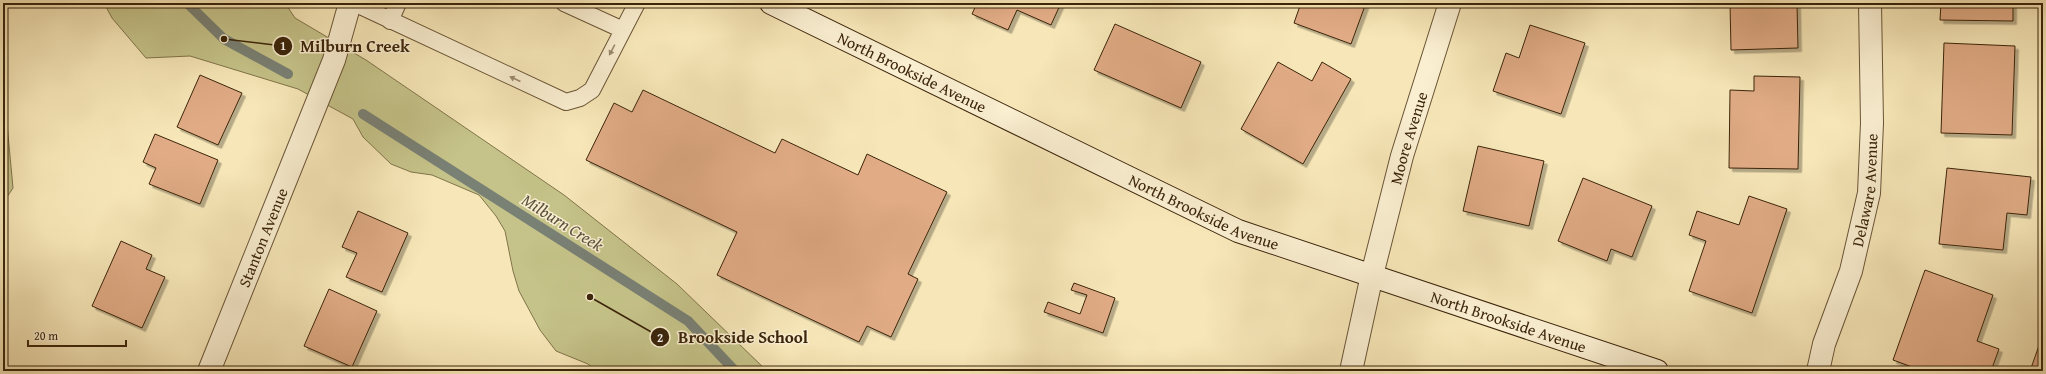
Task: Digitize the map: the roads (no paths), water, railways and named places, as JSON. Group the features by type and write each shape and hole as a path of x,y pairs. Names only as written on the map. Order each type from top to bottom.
{"street":[{"name":"Stanton Avenue","path":"209,371 334,60 350,3"},
{"name":"North Brookside Avenue","path":"772,3 1238,231 1658,371"},
{"name":"Moore Avenue","path":"1352,371 1372,275 1402,156 1450,3"},
{"name":"Delaware Avenue","path":"1818,371 1824,344 1851,271 1869,194 1872,123 1870,3"}],"lane":[{"path":"354,3 566,102 580,98 592,90 637,3"},
{"path":"390,21 398,3"},
{"path":"564,3 623,30"}],"waterway":[{"name":"Milburn Creek","path":"187,3 224,39 288,74"},
{"name":"Milburn Creek","path":"363,114 688,321 735,371"}],"place":[{"name":"Milburn Creek","path":"224,39"},
{"name":"Brookside School","path":"590,297"}]}
